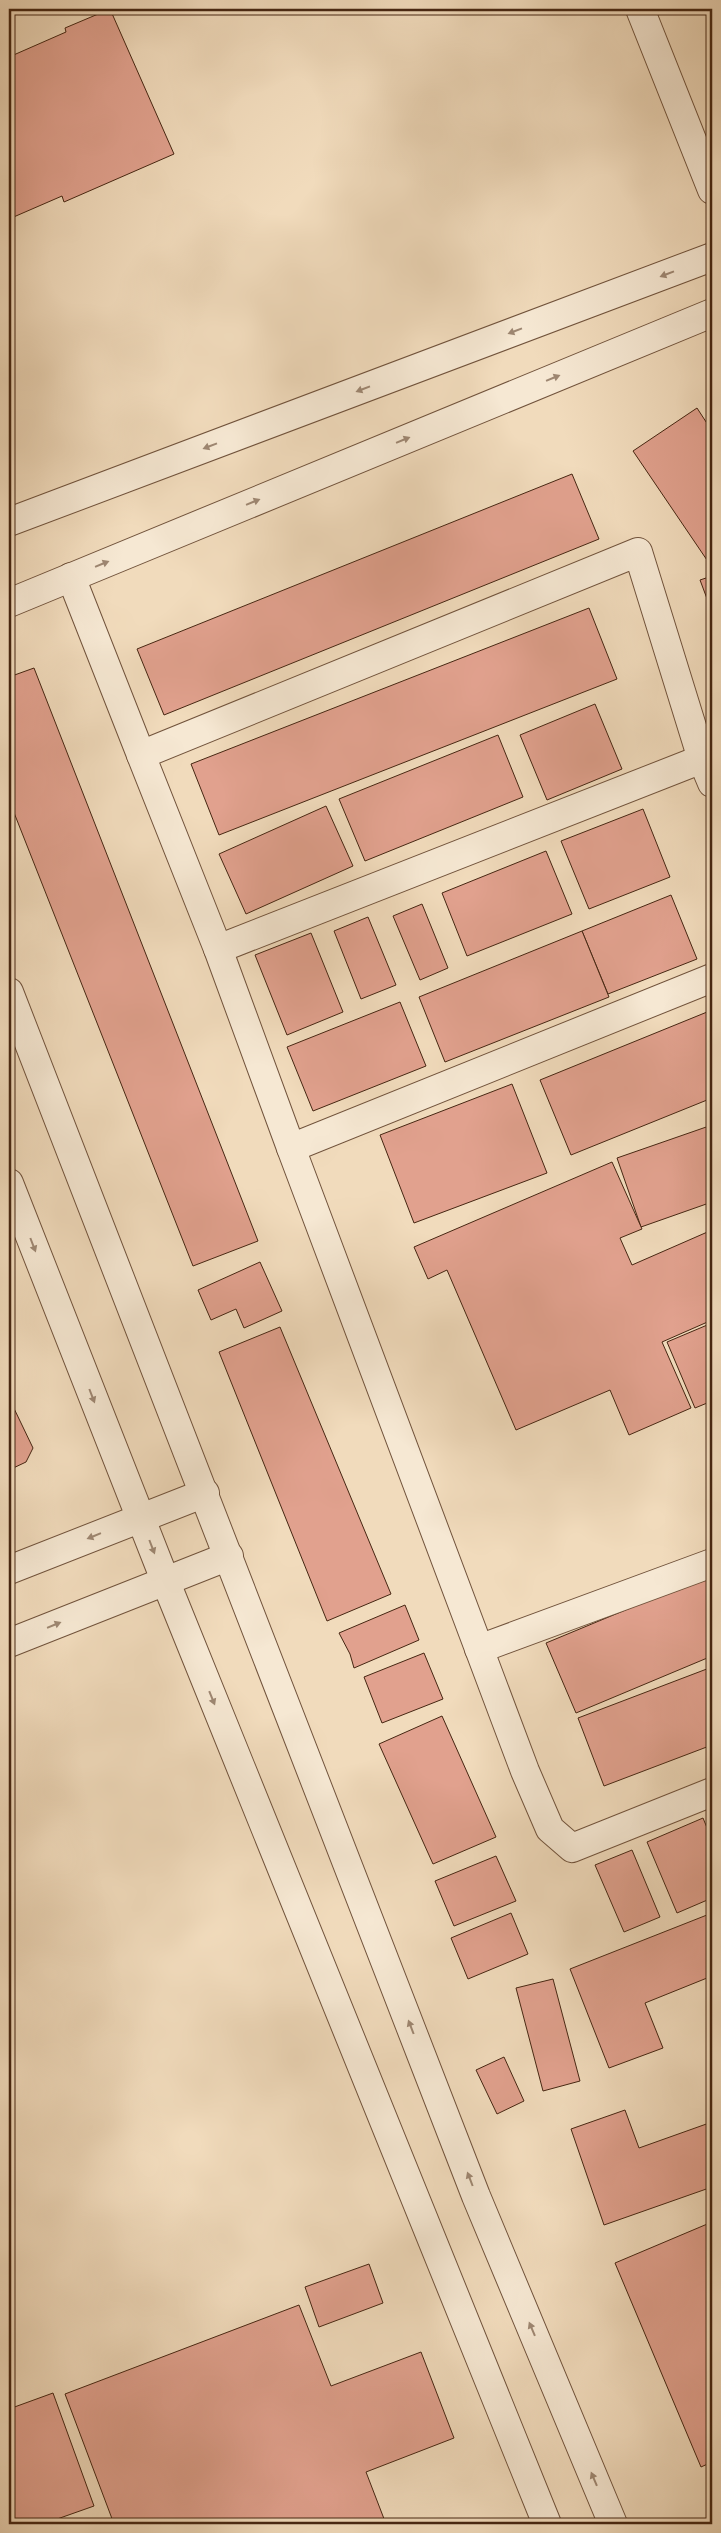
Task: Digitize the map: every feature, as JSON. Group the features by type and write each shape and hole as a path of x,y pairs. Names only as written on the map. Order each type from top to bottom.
{"street":[{"path":"640,9 712,190"},
{"path":"9,522 712,257"},
{"path":"9,602 712,313"},
{"path":"141,755 638,552 707,771 218,949"},
{"path":"71,577 218,949 479,1649 550,1829 572,1848 712,1792"},
{"path":"291,1148 712,978"},
{"path":"9,992 205,1493 476,2196 613,2524"},
{"path":"9,1183 164,1580 547,2524"},
{"path":"9,1570 205,1493"},
{"path":"9,1643 164,1580 229,1556"},
{"path":"479,1649 712,1562"}],"building":[{"path":"110,9 174,154 64,202 62,196 9,219 9,57 66,32 65,28"},
{"path":"697,408 712,431 711,566 633,451"},
{"path":"572,474 599,539 164,715 137,649"},
{"path":"712,576 712,612 700,580"},
{"path":"589,608 617,679 219,835 191,764"},
{"path":"34,668 258,1241 193,1266 9,800 9,677"},
{"path":"595,704 622,769 547,800 520,735"},
{"path":"498,735 523,797 365,861 339,799"},
{"path":"326,806 353,866 246,914 219,854"},
{"path":"643,809 670,877 589,909 561,841"},
{"path":"546,851 572,914 467,956 442,893"},
{"path":"671,895 697,959 608,994 582,931"},
{"path":"422,904 448,968 420,980 393,916"},
{"path":"368,917 396,985 361,999 334,931"},
{"path":"582,931 609,997 445,1062 419,997"},
{"path":"311,933 343,1012 287,1035 255,955"},
{"path":"400,1002 426,1066 313,1111 287,1047"},
{"path":"712,1010 712,1098 571,1155 540,1080"},
{"path":"512,1084 547,1173 414,1223 380,1135"},
{"path":"712,1125 712,1202 641,1227 617,1158"},
{"path":"612,1162 642,1229 620,1238 632,1265 712,1230 712,1320 662,1342 691,1408 629,1435 610,1390 516,1430 447,1270 428,1279 414,1247"},
{"path":"260,1262 282,1311 244,1328 236,1309 211,1320 198,1290"},
{"path":"712,1323 712,1401 695,1408 667,1342"},
{"path":"280,1327 391,1594 327,1621 219,1352"},
{"path":"9,1398 33,1448 26,1462 9,1470"},
{"path":"712,1574 712,1656 576,1713 546,1643"},
{"path":"405,1605 419,1640 354,1668 350,1654 339,1633"},
{"path":"424,1653 443,1699 382,1723 364,1677"},
{"path":"712,1667 712,1745 604,1786 578,1718"},
{"path":"442,1716 496,1837 433,1864 379,1744"},
{"path":"703,1818 712,1840 712,1898 677,1913 647,1842"},
{"path":"632,1850 660,1917 624,1932 595,1865"},
{"path":"496,1856 516,1901 454,1926 435,1881"},
{"path":"511,1913 528,1954 468,1979 451,1938"},
{"path":"712,1913 712,1976 645,2003 663,2048 609,2068 570,1969"},
{"path":"553,1979 580,2081 543,2091 516,1988"},
{"path":"504,2057 524,2101 497,2114 476,2070"},
{"path":"625,2110 639,2148 712,2122 712,2187 604,2225 571,2129"},
{"path":"712,2222 712,2462 701,2467 615,2263"},
{"path":"369,2264 383,2303 319,2327 305,2287"},
{"path":"299,2305 331,2386 421,2352 454,2438 366,2472 386,2524 114,2524 65,2394"},
{"path":"53,2393 94,2506 43,2524 9,2524 9,2409"}]}
